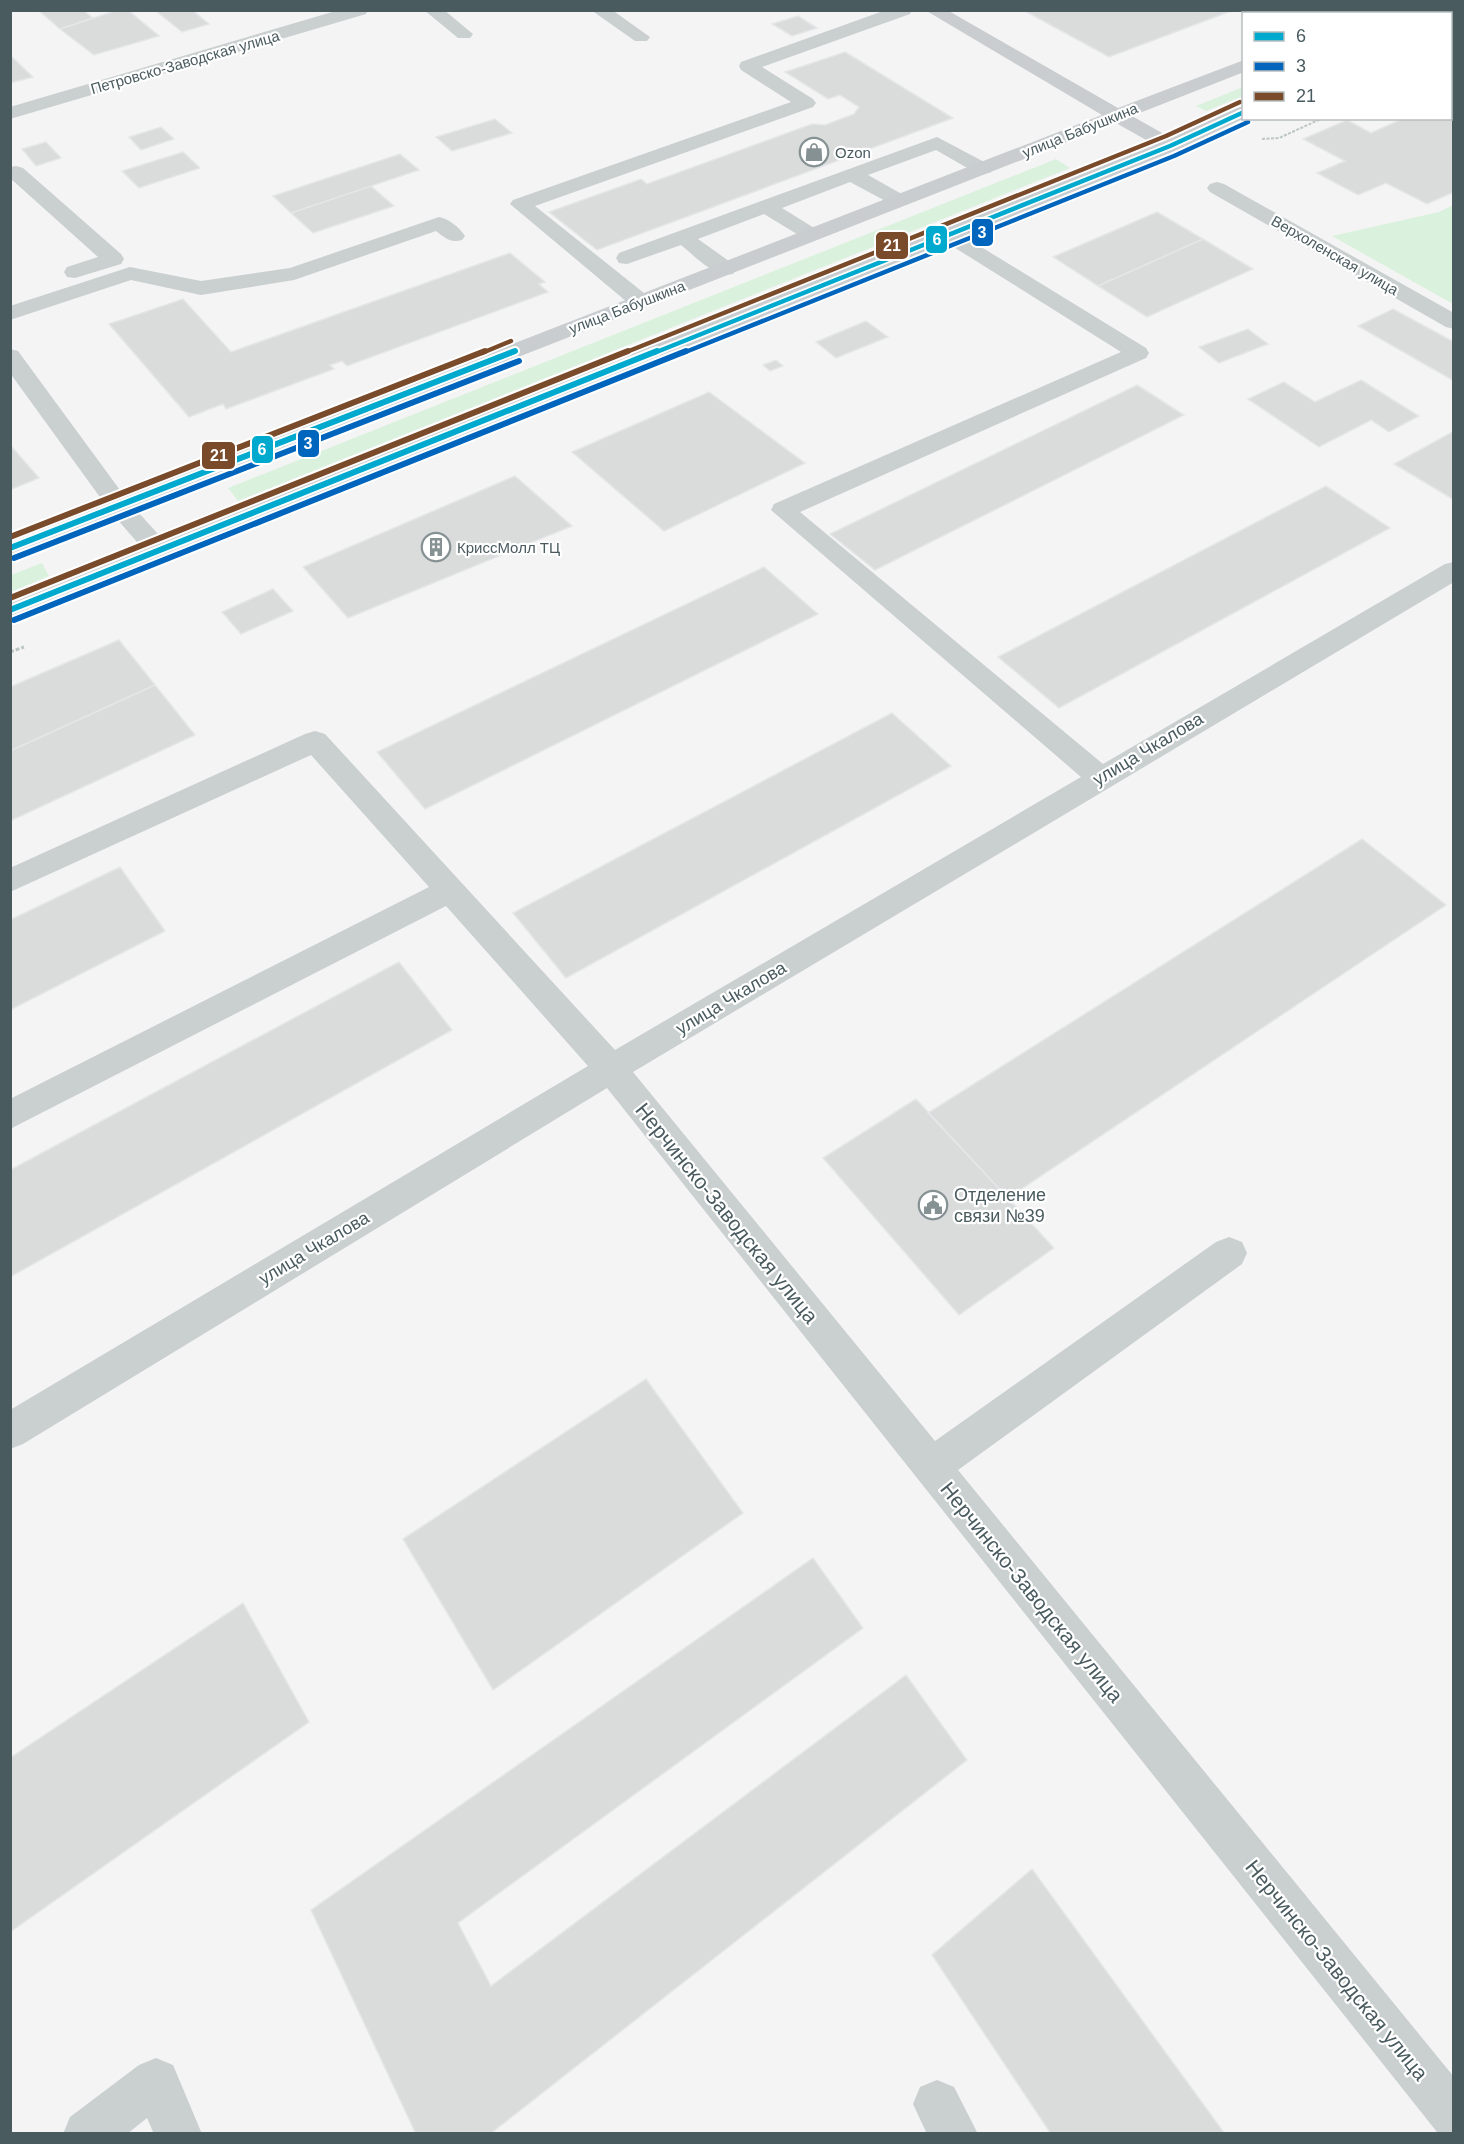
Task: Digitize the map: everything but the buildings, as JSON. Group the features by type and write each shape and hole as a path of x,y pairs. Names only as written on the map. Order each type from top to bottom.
{"main road":[{"path":"933,10 1170,146"},
{"name":"улица Бабушкина","path":"10,548 1242,66"},
{"path":"10,610 1170,146 1242,113"}],"street":[{"name":"Петровско-Заводская улица","path":"10,112 360,10"},
{"path":"355,32 374,10"},
{"path":"432,10 464,34"},
{"path":"599,10 641,37"},
{"path":"641,302 520,204 806,104 748,66 904,10"},
{"path":"175,65 237,66"},
{"path":"627,258 937,143 983,169"},
{"path":"10,293 113,260 16,172"},
{"path":"852,175 900,201"},
{"name":"Верхоленская улица","path":"1217,188 1454,322"},
{"path":"766,207 812,236"},
{"path":"10,314 130,273 201,288 294,274 439,223 455,236"},
{"path":"948,235 1138,352 783,510 1100,778"},
{"path":"683,237 725,269"},
{"path":"10,356 119,506 159,551"},
{"name":"улица Чкалова","path":"10,1431 611,1069 1454,570"},
{"name":"Нерчинско-Заводская улица","path":"10,881 315,741 611,1069 1454,2115"},
{"path":"10,1115 450,890"},
{"path":"931,1467 1229,1253"},
{"path":"87,2133 156,2082 178,2133"}],"green space":[{"path":"1242,87 1242,96 1206,111 1196,106"},
{"path":"1056,159 1070,168 238,501 228,488"},
{"path":"1453,205 1453,304 1332,236 1439,212"},
{"path":"42,563 49,576 11,592 11,575"}],"transit line":[{"name":"21","path":"10,598 1166,136 1240,102"},
{"name":"6","path":"10,610 1170,146 1242,113"},
{"name":"3","path":"14,620 1174,156 1248,122"},
{"name":"21","path":"10,537 511,341"},
{"name":"6","path":"10,548 515,351"},
{"name":"3","path":"14,558 519,361"}],"place":[{"name":"Ozon","path":"814,152"},
{"name":"КриссМолл ТЦ","path":"436,547"},
{"name":"Отделение связи №39","path":"933,1205"}]}
